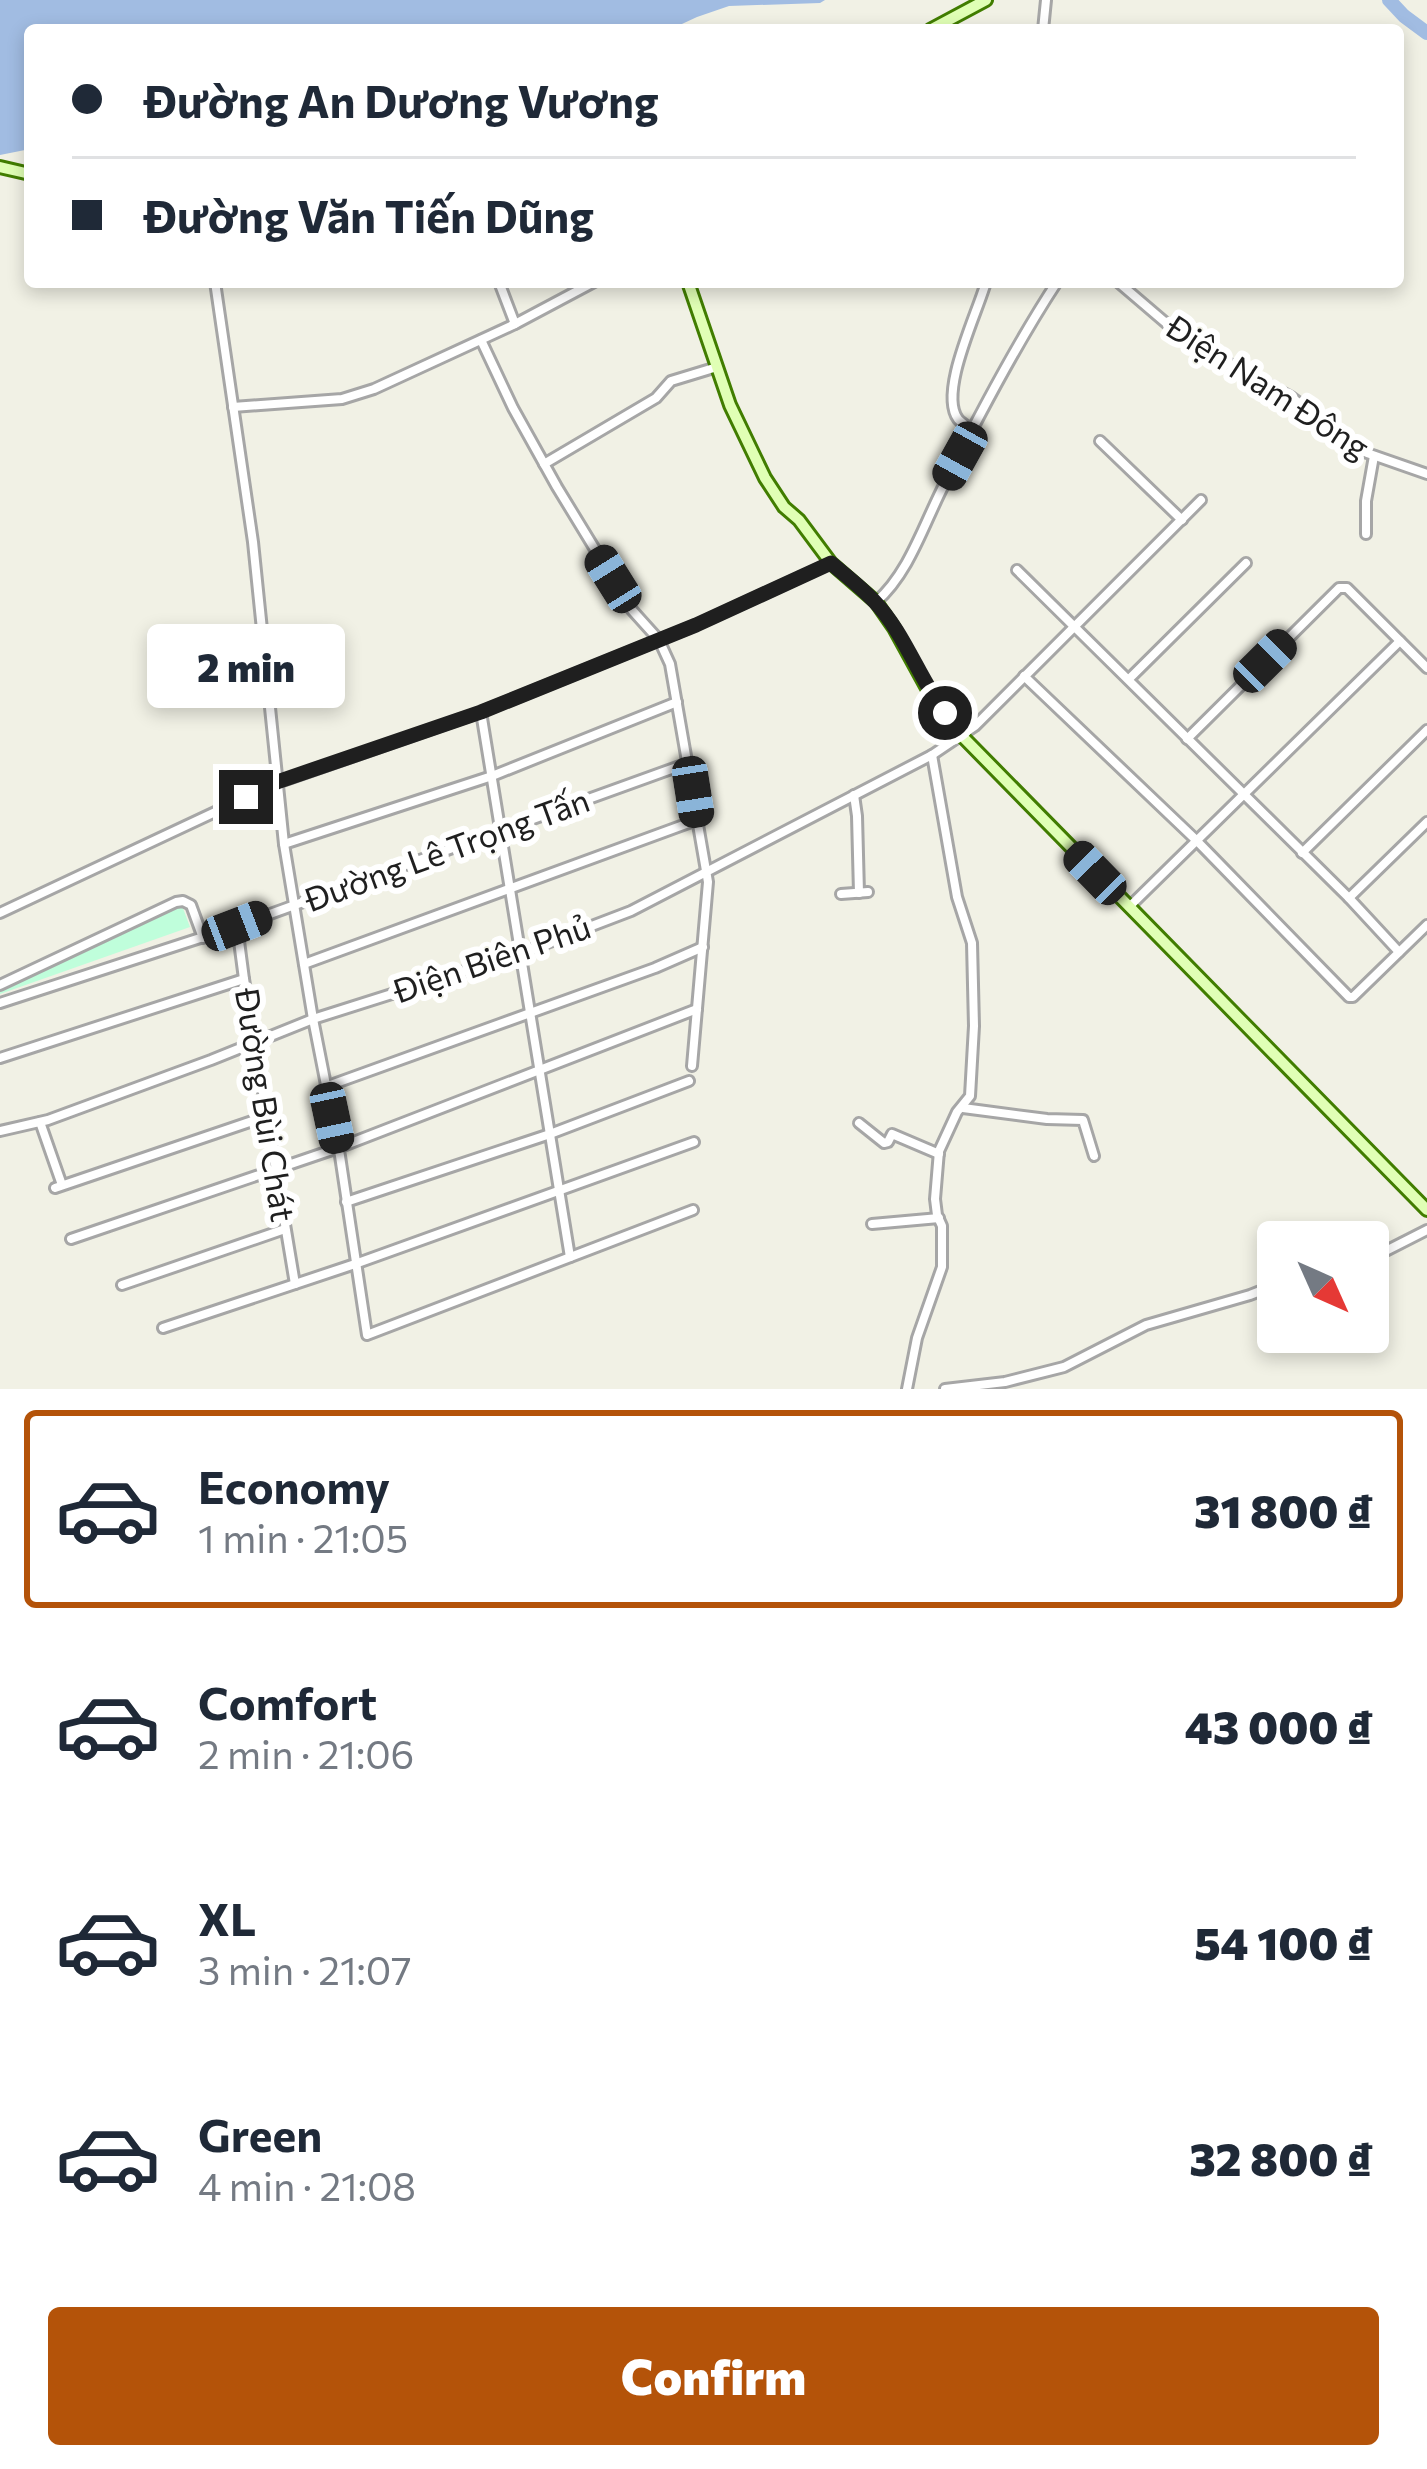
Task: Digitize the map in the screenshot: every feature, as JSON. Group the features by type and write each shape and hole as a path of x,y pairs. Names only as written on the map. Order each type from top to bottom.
{"main road":[{"path":"941,24 986,0"},
{"path":"690,288 730,405 765,478 831,563 876,602 928,690 962,736 1427,1210"}],"street":[{"path":"216,288 253,542 284,844 367,1335 693,1210"},
{"path":"501,288 515,324"},
{"path":"233,407 342,398 374,389 583,288"},
{"path":"973,431 955,412 955,373 984,288"},
{"path":"876,602 898,579 1053,288"},
{"name":"Điện Nam Đông","path":"1125,288 1186,341 1291,397 1374,456 1427,474"},
{"path":"482,340 544,464 670,664 707,871 692,1066"},
{"path":"544,464 656,398 668,383 718,367"},
{"path":"1100,441 1181,520"},
{"path":"1366,535 1374,456"},
{"name":"Điện Biên Phủ","path":"0,1132 40,1122 313,1019 520,953 631,911 932,755 962,736 1202,500"},
{"path":"0,913 277,782 481,712 831,563"},
{"path":"1129,680 1246,563"},
{"path":"1017,570 1399,952"},
{"path":"1187,739 1340,588 1347,588 1427,668"},
{"path":"1129,907 1400,641"},
{"path":"1024,676 1196,840 1349,997 1427,925"},
{"path":"284,844 492,776 678,701"},
{"path":"481,712 570,1257"},
{"path":"1302,853 1427,730"},
{"path":"907,1389 917,1338 942,1267 942,1226 935,1198 939,1154 948,1129 970,1096 974,1026 972,943 957,897 932,755"},
{"name":"Đường Lê Trọng Tấn","path":"0,1003 237,926 688,763"},
{"path":"841,894 864,892 854,795"},
{"path":"304,964 697,820"},
{"path":"1349,898 1427,822"},
{"path":"0,985 176,902 191,905 202,938"},
{"name":"Đường Bùi Chát","path":"237,926 295,1284"},
{"path":"325,1088 655,968 703,946"},
{"path":"0,1058 244,979"},
{"path":"71,1239 338,1148 699,1009"},
{"path":"346,1202 550,1134 689,1081"},
{"path":"962,1108 1047,1119 1079,1118 1094,1156"},
{"path":"40,1122 58,1186 267,1116"},
{"path":"859,1123 886,1144 892,1134 939,1154"},
{"path":"163,1328 694,1142"},
{"path":"872,1224 939,1218"},
{"path":"122,1285 285,1229"},
{"path":"1389,1250 1427,1230"},
{"path":"945,1389 994,1384 1064,1367 1147,1324 1257,1292"}],"green space":[{"path":"181,903 190,927 0,994 0,987"}],"water":[{"path":"0,0 825,0 729,6 682,24 24,24 24,150 0,155"}],"waterway":[{"path":"1389,0 1427,33"}],"route":[{"path":"246,797 526,694 696,625 831,563 876,602 945,713"}]}
